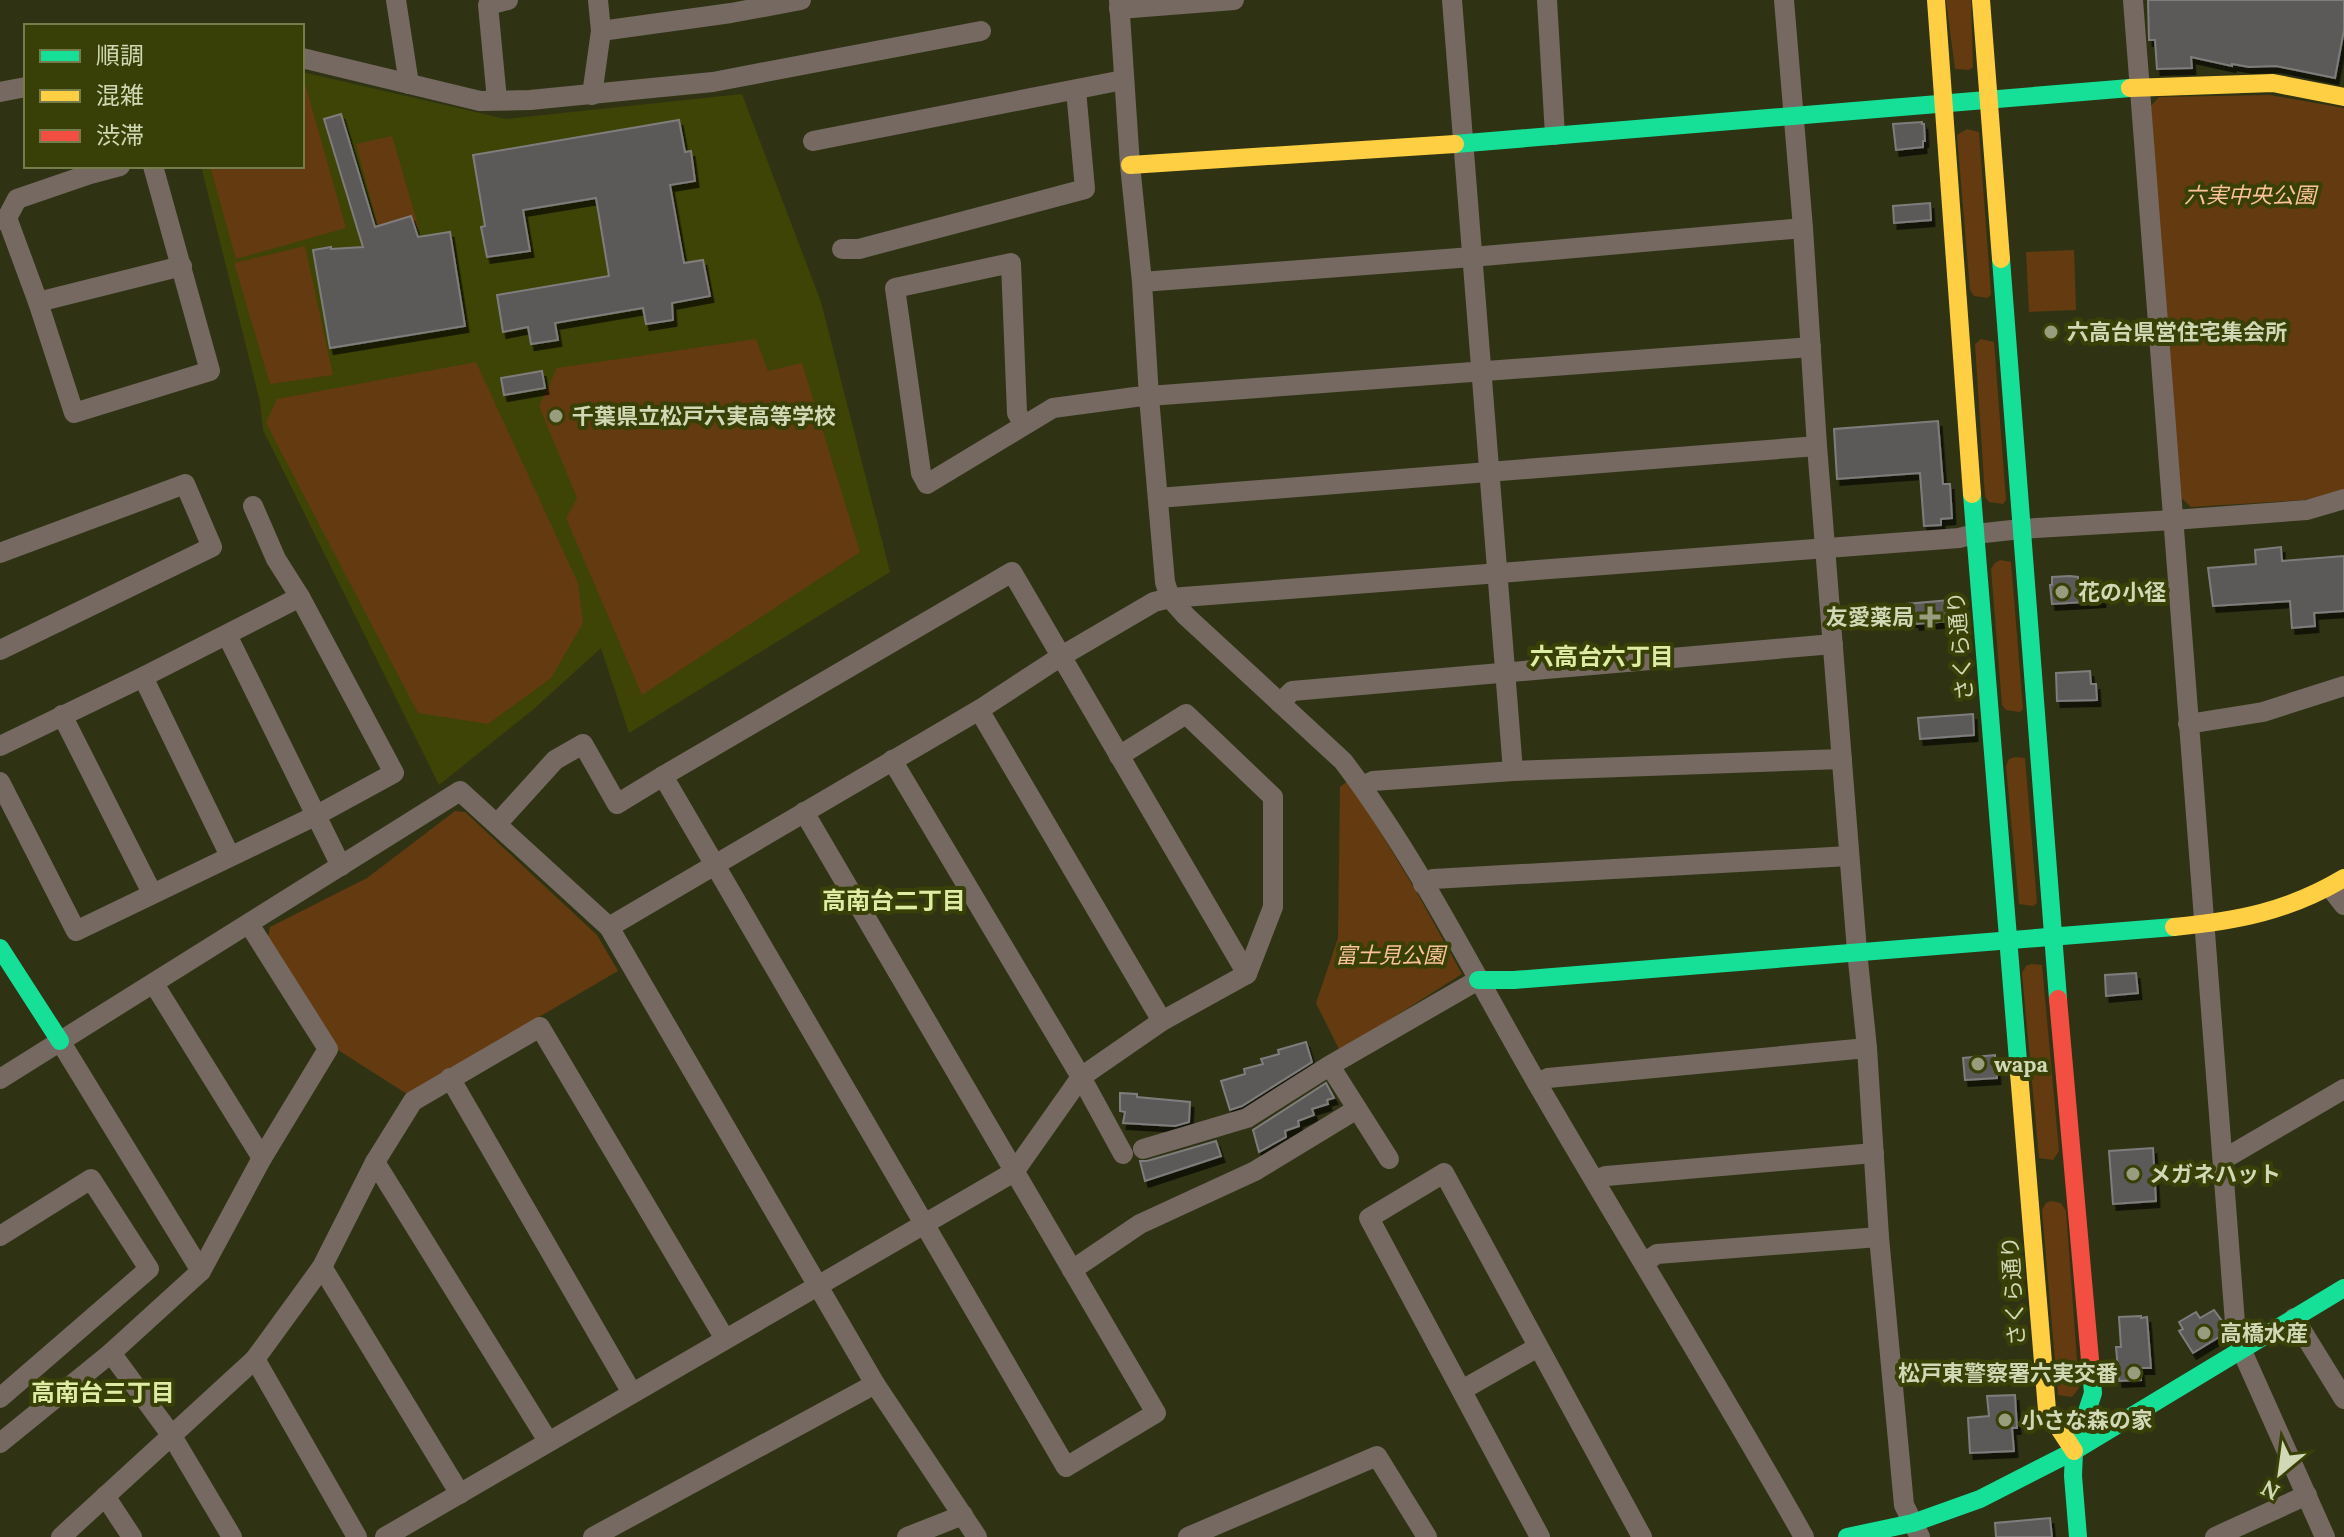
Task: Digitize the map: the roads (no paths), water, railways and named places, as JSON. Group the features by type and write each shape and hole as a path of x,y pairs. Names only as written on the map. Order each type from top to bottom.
{"street":[{"path":"396,0 409,84"},
{"path":"497,100 487,2 508,0"},
{"path":"592,95 601,31 598,0"},
{"path":"601,31 731,6 801,0"},
{"path":"1234,0 1119,4 1149,397 1165,582 1170,598 1343,761 1362,786 1423,884 1804,1537"},
{"path":"1452,0 1513,771"},
{"path":"1547,0 1555,135"},
{"path":"1784,0 1849,856 1867,1048 1879,1237 1904,1505 1917,1530"},
{"name":"さくら通り","path":"1936,0 1975,534 2047,1410 2074,1451"},
{"path":"1981,0 2053,936 2093,1393 2074,1451 2078,1537"},
{"path":"2133,0 2235,1323 2242,1351 2325,1537"},
{"path":"304,58 480,101 592,95 713,82 981,31"},
{"path":"813,141 1123,80"},
{"path":"1130,165 1464,143 2139,87 2273,83 2344,97"},
{"path":"0,92 24,87"},
{"path":"842,249 859,249 1085,189 1076,90"},
{"path":"89,170 17,199 3,219 38,302 74,413 210,371 154,168"},
{"path":"1142,282 1803,228"},
{"path":"1024,425 1017,413 1011,263 895,288 921,473 927,484 1053,408 1149,397 1811,347"},
{"path":"38,302 182,266"},
{"path":"1158,498 1817,446"},
{"path":"0,553 185,484 212,547 0,650"},
{"path":"609,927 979,710 1060,657 1154,602 1170,598 1959,538 2021,529 2307,510 2344,499"},
{"path":"0,782 76,931 317,815 394,773 300,597 276,559 253,506"},
{"path":"497,824 555,760 583,744 617,804 1012,572 1247,974"},
{"path":"0,746 300,597"},
{"path":"227,635 341,866"},
{"path":"1280,703 1292,691 1833,644"},
{"path":"143,677 230,856"},
{"path":"2188,724 2263,712 2344,686"},
{"path":"979,710 1162,1021"},
{"path":"385,1537 1014,1172 1081,1077 1162,1021 1247,974 1273,907 1273,797 1186,714 1119,756"},
{"path":"62,715 152,893"},
{"path":"1362,786 1373,781 1513,771 1842,759"},
{"path":"892,760 1081,1077 1133,1152 1247,1118 1478,980 1514,980 2206,924 2257,916 2292,906 2337,882 2344,905"},
{"path":"663,776 1066,1467 1156,1413 804,812"},
{"path":"0,1079 460,791 609,927 875,1384 977,1537"},
{"path":"1423,884 1433,879 1849,856"},
{"path":"0,1443 111,1353 201,1271 262,1158 328,1049 249,924"},
{"path":"0,948 201,1271"},
{"path":"154,984 262,1158"},
{"path":"61,1537 255,1359 322,1267 375,1162 413,1101 540,1027 725,1339"},
{"path":"1537,1083 1548,1078 1867,1048"},
{"path":"1330,1066 1389,1159"},
{"path":"450,1078 632,1393"},
{"path":"2224,1159 2344,1089"},
{"path":"1072,1270 1140,1224 1255,1171 1357,1109"},
{"path":"1595,1180 1606,1176 1874,1153"},
{"path":"375,1162 548,1441"},
{"path":"1540,1537 1369,1218 1444,1173 1642,1537"},
{"path":"0,1236 91,1179 149,1269 0,1398"},
{"path":"1645,1262 1657,1254 1879,1237"},
{"path":"322,1267 460,1494"},
{"path":"1847,1537 1917,1530 1980,1499 2074,1451 2344,1288"},
{"path":"2294,1318 2344,1399"},
{"path":"1462,1390 1538,1347"},
{"path":"111,1353 172,1436 232,1537"},
{"path":"255,1359 357,1537"},
{"path":"593,1537 875,1384"},
{"path":"1188,1537 1377,1456 1427,1537"},
{"path":"2215,1537 2307,1495"},
{"path":"105,1496 132,1537"},
{"path":"907,1537 963,1515"}],"place":[{"name":"六高台県営住宅集会所","path":"2051,332"},
{"name":"千葉県立松戸六実高等学校","path":"556,416"},
{"name":"花の小径","path":"2062,592"},
{"name":"友愛薬局","path":"1930,617"},
{"name":"wapa","path":"1978,1064"},
{"name":"メガネハット","path":"2133,1174"},
{"name":"高橋水産","path":"2204,1333"},
{"name":"松戸東警察署六実交番","path":"2134,1373"},
{"name":"小さな森の家","path":"2005,1420"}],"district":[{"name":"六高台六丁目","path":"1602,657"},
{"name":"高南台二丁目","path":"894,901"},
{"name":"高南台三丁目","path":"103,1393"}],"park label":[{"name":"六実中央公園","path":"2250,195"},
{"name":"富士見公園","path":"1390,955"}]}
